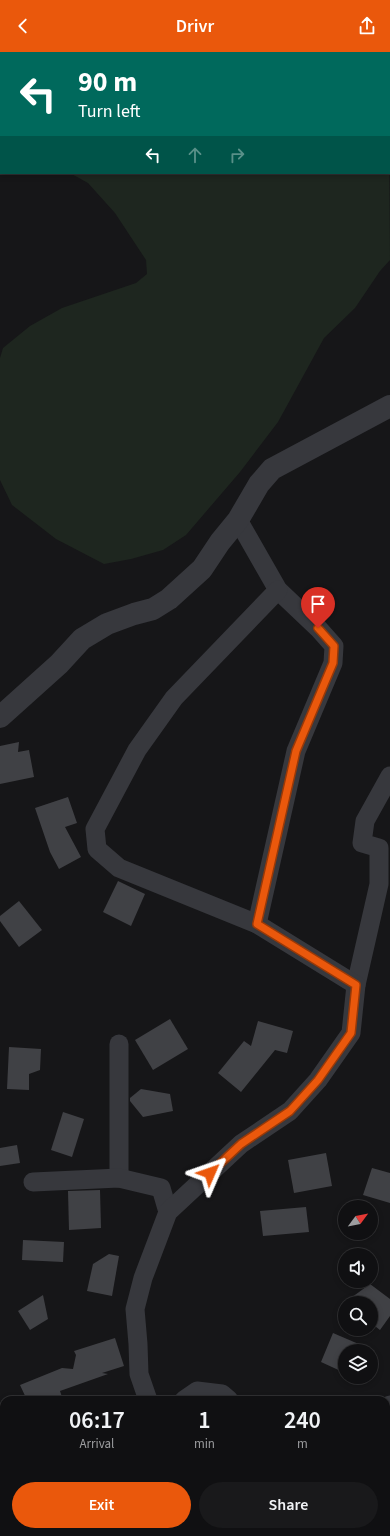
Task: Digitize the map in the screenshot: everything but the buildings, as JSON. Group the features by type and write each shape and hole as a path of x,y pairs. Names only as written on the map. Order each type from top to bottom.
{"street":[{"path":"0,717 59,664 82,639 107,624 134,614 153,610 170,599 202,569 220,542 238,520 259,484 272,469 390,406"},
{"path":"238,520 278,590 318,628 334,646 333,663 296,751 257,924"},
{"path":"278,590 174,698 137,750 95,829 97,849 119,868 257,924 356,985"},
{"path":"147,1396 139,1374 135,1310 143,1278 168,1212 241,1144 290,1111 318,1080 351,1033 356,985 378,884 379,848 362,843 365,821 390,776"},
{"path":"119,1044 119,1178"},
{"path":"33,1182 119,1178 161,1188 168,1212"},
{"path":"190,1396 197,1391 222,1394 224,1396"}],"shaded area":[{"path":"72,174 389,174 390,260 380,271 355,308 324,338 278,422 240,472 186,535 163,550 131,559 104,564 56,539 12,505 0,480 0,358 3,348 30,326 62,308 136,283 147,274 146,260 115,213 88,183"}],"route":[{"path":"210,1173 241,1144 290,1111 318,1080 351,1033 356,985 257,924 296,751 333,663 334,646 318,628"}]}
